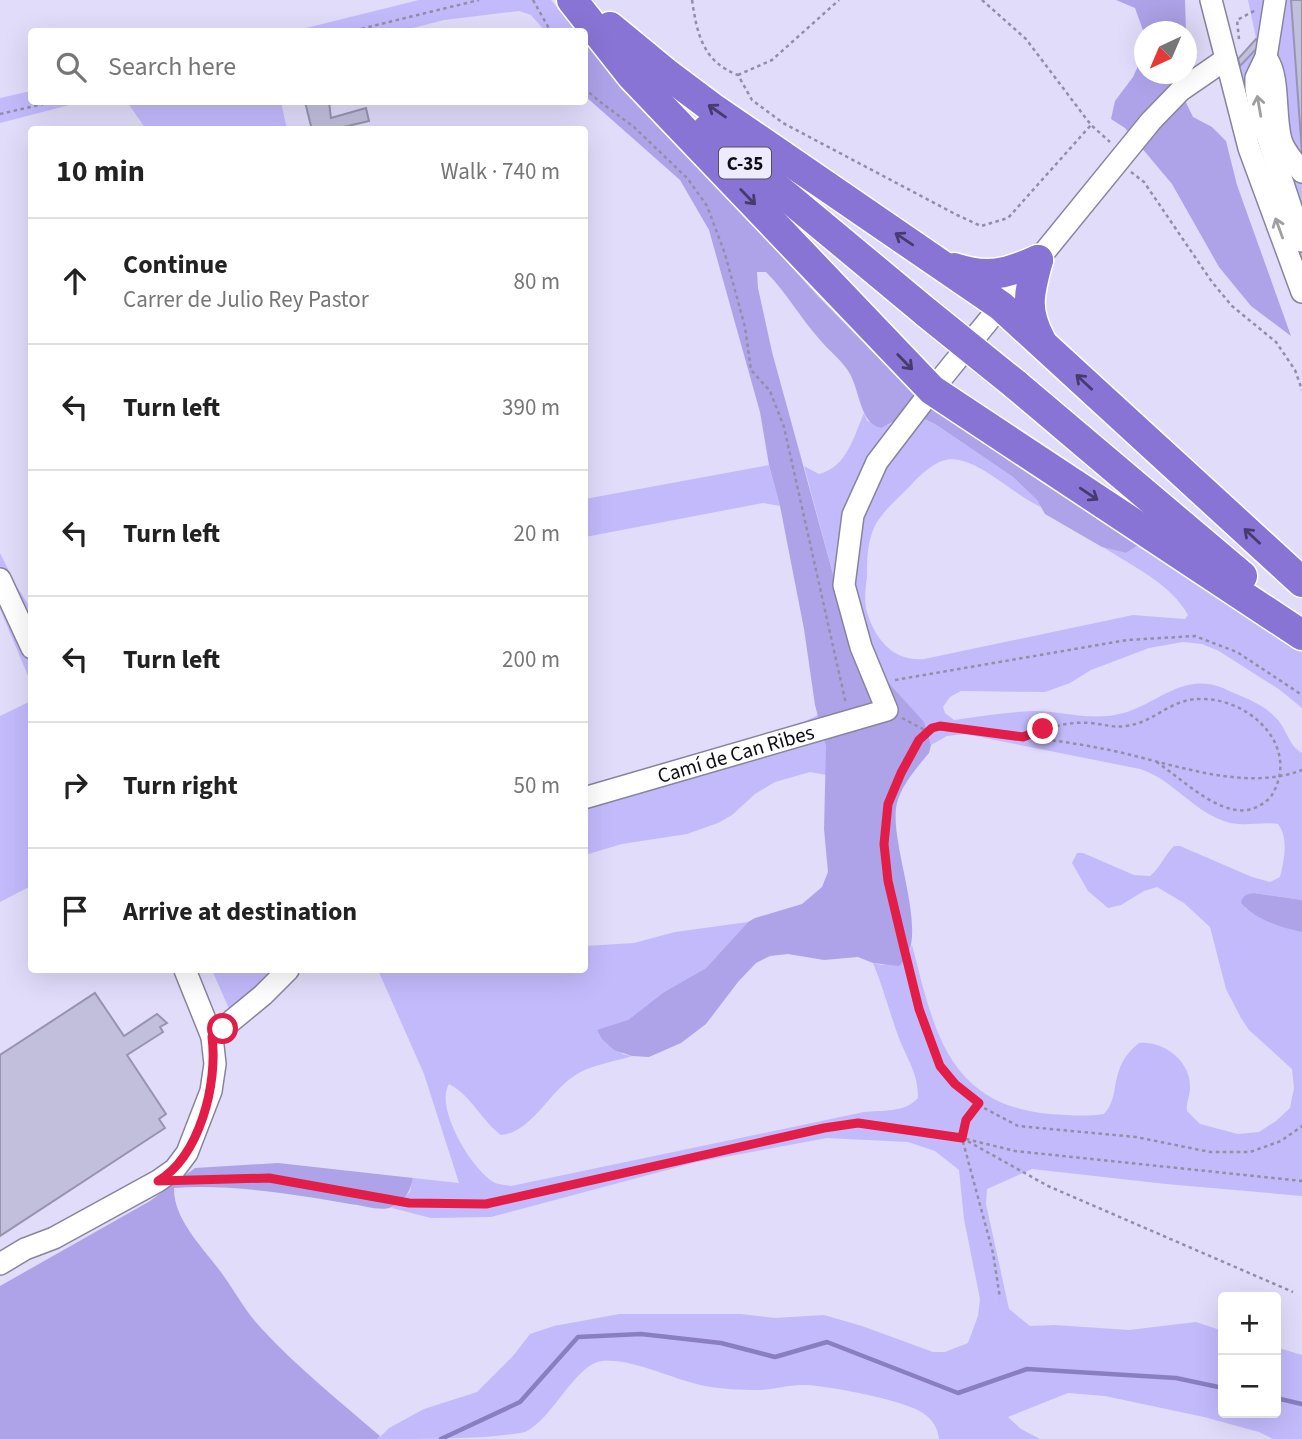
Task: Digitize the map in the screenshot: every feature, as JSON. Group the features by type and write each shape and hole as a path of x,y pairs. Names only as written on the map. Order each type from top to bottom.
{"highway":[{"path":"575,0 667,75 1001,306 1302,582"},
{"path":"575,0 632,76 932,390 1302,635"},
{"name":"C-35","path":"575,0 674,103 1245,578 1302,618"},
{"path":"940,264 968,273 993,275 1014,271 1038,260"},
{"path":"1038,260 1028,297 1029,312 1043,345"}],"street":[{"path":"1211,0 1249,148 1302,292"},
{"path":"1275,0 1266,57 1256,78 1256,88 1260,114 1302,241"},
{"path":"887,710 860,647 844,585 853,515 877,462 932,390 1165,105 1224,51"},
{"path":"1267,59 1273,68 1281,142 1302,172"},
{"path":"0,579 28,639"},
{"name":"Camí de Can Ribes","path":"588,797 887,710"},
{"path":"0,1264 24,1249 54,1238 158,1181 175,1169 187,1153 211,1091 215,1064 212,1037 186,973"},
{"path":"212,1037 285,973"}],"path":[{"path":"364,28 479,0"},
{"path":"533,0 549,28"},
{"path":"692,0 697,31 709,55 723,69 738,75 752,100 782,123 981,226 1008,218 1091,125"},
{"path":"738,75 772,60 839,0"},
{"path":"982,0 1026,39 1091,125 1109,141"},
{"path":"1224,51 1241,39 1237,20 1275,0"},
{"path":"588,92 634,127 688,179 707,206 726,254 745,327 751,370 770,391 784,426 849,721"},
{"path":"0,114 39,105"},
{"path":"1130,171 1144,182 1212,282 1232,306 1276,342 1294,370 1302,390"},
{"path":"876,684 1127,640 1195,636 1237,652 1302,695"},
{"path":"1023,737 1066,723 1090,723 1114,728 1130,726 1151,719 1169,706 1189,698 1232,703 1254,712 1276,732"},
{"path":"887,710 923,729 940,726 1099,748 1211,773 1253,779 1284,777 1302,770"},
{"path":"932,728 919,740 888,804 884,844 887,869 919,1009 940,1066 955,1084 979,1103 1018,1126 1136,1137 1210,1152 1250,1152 1280,1141 1302,1126"},
{"path":"1155,761 1208,798 1231,809 1249,810 1266,802 1281,787 1287,767"},
{"path":"979,1103 966,1120 962,1138 993,1253 1000,1298"},
{"path":"158,1181 269,1178 409,1203 486,1204 858,1123 962,1138 1015,1151 1302,1181"},
{"path":"962,1138 1048,1186 1293,1292"}],"shaded area":[{"path":"419,0 551,0 574,28 542,28 531,15 519,11 444,20 413,28 306,28"},
{"path":"1116,0 1185,0 1186,21 1140,21 1135,8"},
{"path":"1248,0 1302,0 1302,268 1262,149 1238,59 1256,38"},
{"path":"588,43 817,295 914,394 1142,543 1126,553 1102,547 1045,514 1037,500 1013,477 935,424 920,417 902,417 881,428 874,425 861,406 853,381 844,365 814,333 774,280 766,272 757,272 772,352 836,585 876,669 924,722 931,745 929,753 906,783 897,803 898,842 911,914 912,935 909,953 899,966 873,963 858,957 824,960 788,954 770,956 756,963 738,982 706,1024 681,1043 649,1057 632,1056 614,1050 597,1030 628,1020 664,992 706,968 748,922 802,904 822,887 828,872 824,829 826,747 815,705 804,629 760,412 709,230 680,180 588,99"},
{"path":"1134,75 1134,84 1177,84 1193,117 1212,127 1226,141 1237,185 1291,336 1251,306 1219,267 1172,184 1125,128 1111,119 1115,101"},
{"path":"28,92 28,105 69,105 0,123 0,98"},
{"path":"129,105 282,105 286,126 144,126"},
{"path":"864,413 867,421 888,425 902,417 920,417 935,424 1013,477 1041,507 975,466 952,459 941,461 930,468 889,507 875,526 868,549 866,608 873,628 885,645 902,656 924,659 1133,615 1185,619 1188,615 1172,594 1103,547 1126,553 1142,543 1302,647 1302,708 1280,690 1219,651 1202,644 1183,642 1149,648 1091,670 1070,683 1045,692 961,691 950,697 943,707 945,713 954,720 1034,711 1108,716 1132,710 1182,687 1208,684 1223,688 1265,709 1277,719 1294,746 1302,753 1302,900 1254,893 1245,908 1267,921 1302,932 1302,1196 1032,1169 987,1189 986,1204 1009,1309 1030,1326 1129,1330 1196,1322 1218,1329 1218,1418 1281,1418 1281,1349 1302,1355 1302,1439 1273,1439 1259,1432 1204,1417 1105,1396 1068,1393 1008,1417 1021,1429 1040,1439 939,1439 934,1424 923,1413 884,1399 805,1385 757,1390 711,1387 640,1366 602,1361 583,1371 545,1416 525,1432 433,1439 378,1439 389,1428 424,1409 477,1392 513,1356 530,1334 554,1326 619,1314 741,1314 775,1318 824,1315 933,1352 945,1352 968,1343 978,1316 980,1299 964,1219 959,1170 935,1151 908,1142 827,1138 697,1162 491,1217 431,1218 392,1208 410,1192 413,1178 459,1183 424,1074 379,973 588,973 588,946 634,943 675,932 748,922 706,968 664,992 628,1020 613,1027 622,1054 632,1056 580,1072 565,1083 522,1127 501,1135 464,1094 449,1084 446,1094 447,1107 458,1138 476,1166 501,1185 511,1186 864,1112 886,1111 913,1103 918,1098 915,1075 900,1041 873,963 882,965 906,961 912,945 928,1006 951,1058 967,1079 988,1096 1015,1108 1050,1114 1104,1114 1113,1098 1119,1071 1129,1052 1139,1043 1148,1043 1166,1049 1181,1061 1189,1078 1187,1111 1200,1124 1238,1134 1259,1132 1290,1108 1294,1088 1292,1069 1249,1030 1241,1018 1226,989 1210,927 1184,903 1157,887 1144,891 1121,905 1108,908 1088,891 1072,863 1077,853 1083,853 1134,875 1150,876 1174,846 1180,846 1270,882 1280,877 1284,857 1284,836 1278,824 1238,824 1224,821 1202,810 1162,780 1140,769 965,734 947,736 931,745 923,722 876,669 836,585 804,466 819,474 836,465 848,449"},
{"path":"769,465 780,506 763,503 588,536 588,498"},
{"path":"0,553 28,604 28,676 0,609"},
{"path":"28,702 28,888 0,902 0,716"},
{"path":"818,715 826,747 826,775 810,772 775,782 755,794 732,815 687,834 622,844 588,854 588,785 797,725"},
{"path":"1254,893 1302,900 1302,932 1269,922 1247,909 1241,903 1242,900 1245,895"},
{"path":"213,973 299,973 238,1029"},
{"path":"278,1163 413,1178 403,1199 392,1207 383,1209 262,1191 217,1187 174,1188 178,1209 189,1230 255,1321 304,1370 380,1436 378,1439 0,1439 0,1286 150,1201 195,1168"}],"building":[{"path":"1291,0 1302,0 1302,153"},
{"path":"1256,39 1262,43 1240,66 1238,59"},
{"path":"306,105 329,105 331,118 366,108 369,121 348,126 311,126"},
{"path":"95,993 124,1036 157,1014 167,1023 160,1027 163,1032 127,1055 166,1114 159,1119 165,1128 0,1236 0,1055"}],"waterway":[{"path":"441,1439 520,1402 578,1337 641,1334 721,1343 775,1357 827,1342 958,1393 1027,1369 1176,1378 1218,1387"},
{"path":"1281,1399 1302,1404"}],"route":[{"path":"223,1029 212,1037 214,1078 187,1153 175,1169 158,1181 269,1178 409,1203 486,1204 824,1128 858,1123 962,1138 966,1120 979,1103 955,1084 940,1066 919,1009 888,881 884,844 888,804 919,740 932,728 940,726 1023,737 1043,729"}]}
